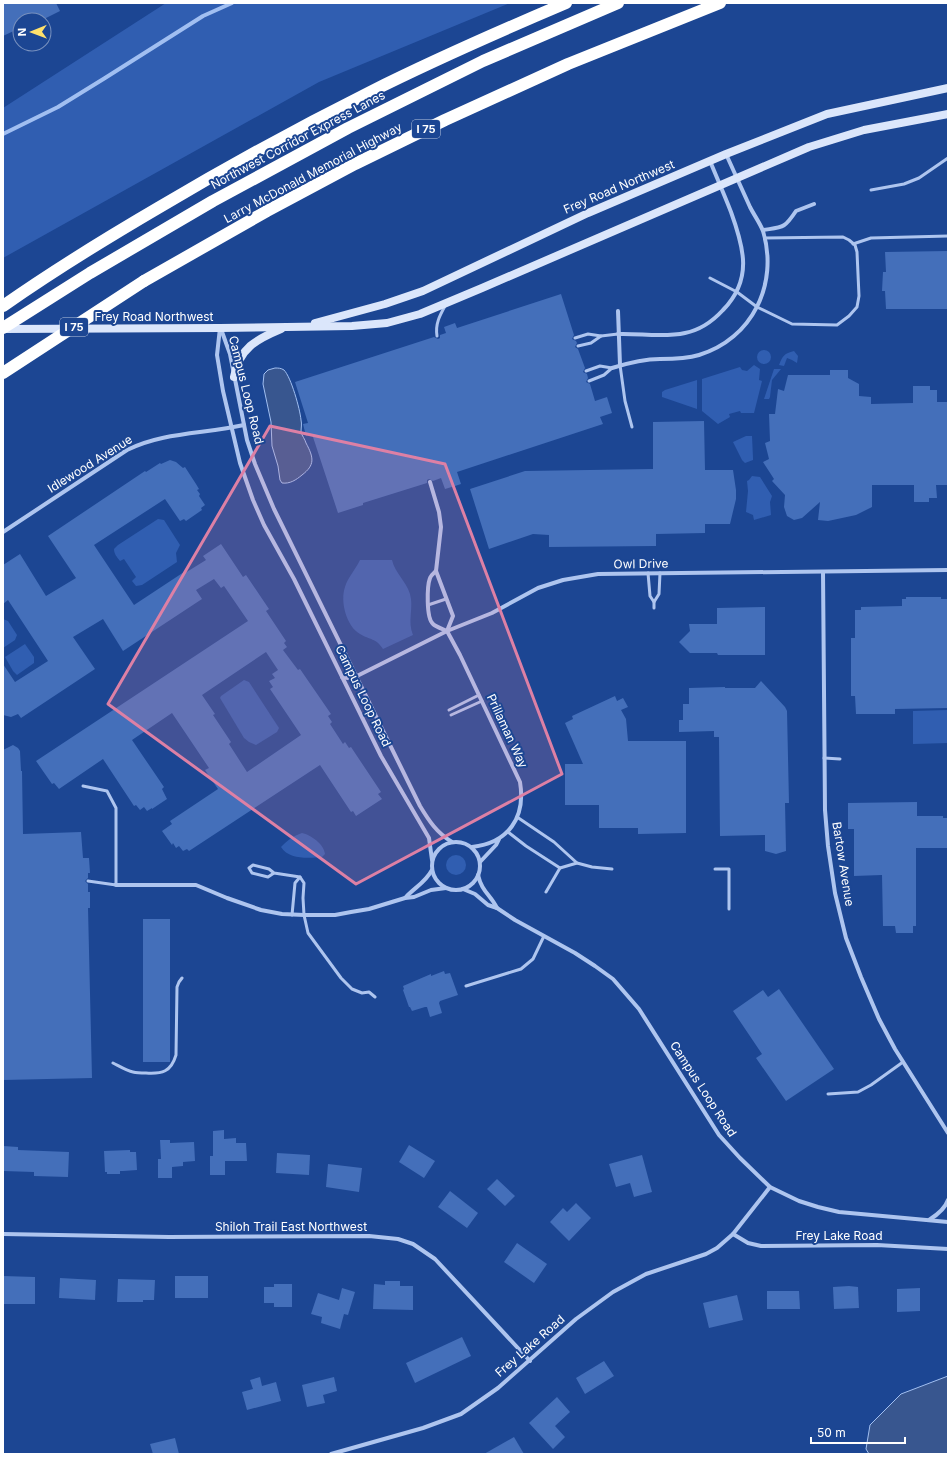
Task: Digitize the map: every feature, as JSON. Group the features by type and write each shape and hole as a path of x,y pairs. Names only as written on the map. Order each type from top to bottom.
{"highway":[{"path":"3,306 46,276 216,174 302,127 370,92 477,41 566,3"},
{"name":"Northwest Corridor Express Lanes","path":"3,328 90,273 213,201 348,128 483,61 618,3"},
{"name":"Larry McDonald Memorial Highway","path":"3,373 144,281 355,164 444,120 568,64 720,3"}],"main road":[{"name":"Frey Road Northwest","path":"305,326 385,304 423,290 588,213 726,154 827,114 948,88"},
{"name":"Frey Road Northwest","path":"3,328 220,328 352,326 387,323 420,314 809,147 843,136 886,125 948,114"},
{"path":"234,377 239,360 250,346 266,336 287,327"}],"street":[{"path":"612,368 620,365 649,360 687,358 723,346 738,333 749,320 757,307 764,289 767,274 767,250 765,238 726,154"},
{"path":"618,334 669,335 692,331 707,324 715,318 727,306 737,292 743,272 742,248 735,222 710,161"},
{"path":"762,230 782,228 790,221 796,210 814,204"},
{"path":"618,311 620,365"},
{"name":"Campus Loop Road","path":"220,328 230,354 244,425 255,464 274,509 420,806 434,828 452,842"},
{"name":"Campus Loop Road","path":"220,328 216,355 231,428 240,462 258,513 294,579 381,756 429,838 432,860"},
{"name":"Idlewood Avenue","path":"3,532 127,450 137,445 171,435 231,428 244,425"},
{"path":"430,482 439,512 441,527 436,571 453,616 447,631 433,624 430,619 428,604 431,577 436,571"},
{"name":"Owl Drive","path":"357,676 447,631 492,613 538,588 580,576 598,574 948,570"},
{"name":"Bartow Avenue","path":"823,572 825,810 828,846 835,893 846,938 879,1019 903,1062 948,1133"},
{"name":"Prillaman Way","path":"447,631 460,655 520,782 521,796 517,817 508,832 499,839 472,847"},
{"path":"342,677 348,678 357,676"},
{"name":"Prillaman Way","path":"480,862 496,846 499,839"},
{"path":"116,885 196,885 249,906 292,915 351,912 369,909 405,898 414,897 431,890 446,888 457,890 463,889 472,884 478,875 480,862 472,847 459,841 445,844 439,848 432,860 432,869 437,880 446,888"},
{"path":"405,898 422,884 432,869"},
{"name":"Campus Loop Road","path":"478,875 482,888 493,900 497,908"},
{"name":"Campus Loop Road","path":"463,889 475,894 488,905 497,908 599,968 613,979 627,993 649,1024 719,1135 770,1187 799,1201 818,1208 839,1212 948,1222"},
{"name":"Frey Lake Road","path":"331,1454 423,1428 461,1414 498,1388 576,1319 613,1292 646,1274 706,1254 717,1248 733,1234 770,1187"},
{"path":"929,1220 946,1206 948,1200"},
{"name":"Shiloh Trail East Northwest","path":"3,1234 169,1237 369,1236 398,1239 412,1244 435,1259 530,1361"},
{"name":"Frey Lake Road","path":"733,1234 748,1243 761,1246 877,1245 948,1249"}],"lane":[{"path":"871,190 904,184 920,178 948,158"},
{"path":"853,244 871,238 948,236"},
{"path":"710,278 737,292 757,307 792,324 838,325 842,323 857,306 859,296 857,252 853,244 843,237 765,238"},
{"path":"437,336 437,323 448,302"},
{"path":"575,338 588,334 600,336 618,334"},
{"path":"578,346 591,343 600,336"},
{"path":"620,365 625,401 632,427"},
{"path":"586,371 600,366 612,368"},
{"path":"589,381 604,375 612,368"},
{"path":"654,608 654,602 658,594 660,573"},
{"path":"648,574 650,596 654,602"},
{"path":"428,604 446,599"},
{"path":"449,710 479,695"},
{"path":"451,715 482,701"},
{"path":"824,758 840,758"},
{"path":"83,786 107,791 116,808 116,885 88,881"},
{"path":"517,817 554,842 577,863 592,867 612,869"},
{"path":"508,832 526,846 560,868"},
{"path":"546,892 560,868 577,863"},
{"path":"274,873 268,877 252,873 249,868 253,865 269,869 274,873 300,877 304,883 304,915 308,933 341,978 352,989 362,993 369,992 375,997"},
{"path":"715,869 729,869 729,909"},
{"path":"292,915 295,883 300,877"},
{"path":"466,986 521,969 533,959 544,936"},
{"path":"113,1063 133,1072 158,1073 165,1071 170,1067 174,1062 176,1055 177,987 182,978"},
{"path":"828,1094 858,1092 871,1085 903,1062"}],"highlighted area":[{"path":"270,426 445,464 562,774 356,884 108,704"}],"shaded area":[{"path":"166,3 510,3 319,82 3,258 3,108"},
{"path":"764,350 769,352 771,357 769,362 764,364 759,362 757,357 759,352"},
{"path":"794,351 798,356 797,363 787,358 784,366 779,365 784,355"},
{"path":"754,365 760,369 759,380 762,381 754,413 741,413 740,411 729,414 730,417 718,424 702,411 702,379 740,367 742,370 747,371"},
{"path":"281,368 287,374 299,409 301,432 312,457 309,468 300,477 285,483 282,483 280,480 278,466 272,446 271,422 263,384 264,374 268,370"},
{"path":"774,369 781,369 772,380 769,399 764,399"},
{"path":"697,380 697,409 662,397 662,392 665,390"},
{"path":"746,436 752,436 753,460 745,463 733,442"},
{"path":"752,476 760,477 772,496 770,502 771,515 754,520 753,515 746,512 748,491 747,481"},
{"path":"158,519 164,520 180,545 176,553 177,562 142,585 136,586 132,581 136,577 124,559 120,561 115,554 114,549"},
{"path":"360,560 392,560 393,565 410,594 411,630 413,635 383,649 375,641 355,630 345,613 343,599 345,587"},
{"path":"3,619 8,621 17,635 15,640 3,648"},
{"path":"25,644 34,657 34,663 17,675 5,657"},
{"path":"244,680 249,682 279,728 277,732 256,745 244,738 220,698"},
{"path":"948,710 948,743 913,744 913,711"},
{"path":"302,833 320,843 325,854 322,857 305,858 294,856 289,854 281,847 291,838"},
{"path":"452,855 460,855 466,861 466,869 460,875 452,875 446,869 446,861"},
{"path":"948,1376 948,1454 869,1454 866,1449 870,1425 901,1394"}],"building":[{"path":"3,3 56,3 60,11 52,15 52,12 12,12 12,32 3,36"},
{"path":"948,251 948,309 886,309 885,291 882,291 883,272 886,272 885,252"},
{"path":"561,294 574,335 572,339 577,343 575,347 578,349 585,368 583,372 587,374 588,378 586,382 590,384 595,401 607,397 612,413 600,417 603,424 457,472 461,484 445,489 441,478 433,481 429,479 427,480 427,483 363,503 363,505 338,513 312,434 306,436 303,424 308,423 295,382 434,337 438,339 440,338 440,335 446,333 444,327 455,323 457,328"},
{"path":"830,370 848,370 848,378 859,384 859,396 871,397 871,404 913,403 913,386 930,386 930,390 937,390 937,402 948,402 948,485 936,485 937,498 929,498 929,502 914,502 914,485 872,485 872,507 856,515 828,521 818,520 820,502 802,518 794,520 787,516 784,507 785,495 772,481 774,479 763,462 769,459 765,443 770,441 769,414 775,414 778,389 784,391 788,375 830,375"},
{"path":"704,421 705,470 733,470 736,499 730,524 705,524 705,533 656,534 656,546 549,547 549,535 533,534 489,549 470,489 525,471 653,469 653,422"},
{"path":"170,460 176,462 183,468 185,467 199,489 197,490 200,494 199,496 205,505 201,508 202,510 186,521 184,519 180,521 165,499 94,545 134,605 184,572 185,573 206,560 203,556 221,544 243,577 246,575 269,609 266,611 286,641 284,643 287,647 283,650 298,670 300,669 331,714 328,716 332,722 330,724 343,744 345,742 349,748 351,747 381,792 378,794 382,799 356,816 353,811 351,812 320,765 189,851 187,849 183,851 179,846 176,848 162,831 172,824 170,821 218,789 205,770 209,768 172,713 132,740 164,787 162,789 167,799 147,811 144,807 140,810 136,805 134,806 103,759 59,789 54,783 52,784 36,761 248,621 224,586 221,588 214,579 196,590 202,599 123,651 103,619 73,637 95,669 21,718 18,714 11,717 3,715 3,664 15,682 48,661 8,600 3,604 3,565 20,554 46,596 76,578 48,536 145,471 146,472 160,463 161,464","holes":["266,652 278,670 272,674 275,678 269,681 273,687 270,689 301,735 247,772 229,744 231,742 213,715 215,714 202,695"]},
{"path":"906,597 941,597 941,599 947,599 948,708 895,709 895,714 856,714 855,696 851,696 851,638 855,638 855,610 861,610 861,607 902,606 902,599 906,599"},
{"path":"765,607 765,655 718,655 717,653 690,653 679,642 690,631 689,624 717,624 717,608"},
{"path":"761,681 787,711 789,803 785,803 786,851 776,854 765,851 765,835 720,836 719,737 714,737 714,731 679,732 679,720 683,720 683,704 689,704 689,688 755,688"},
{"path":"615,696 617,701 623,698 628,707 621,710 626,719 628,741 686,741 686,833 638,834 638,828 599,828 599,805 565,805 565,764 583,764 565,723 573,719 572,716"},
{"path":"13,745 20,751 22,771 23,834 81,832 83,858 89,858 90,873 88,873 88,878 85,881 88,884 88,892 90,892 90,908 88,908 92,1078 3,1080 3,750"},
{"path":"917,802 917,816 943,816 943,818 948,818 948,848 916,848 916,926 913,926 913,933 896,933 895,926 883,926 882,875 854,876 854,829 848,829 848,803"},
{"path":"143,919 170,919 170,1062 143,1062"},
{"path":"444,971 445,974 450,973 458,995 440,1001 439,1003 442,1013 430,1017 427,1007 412,1011 409,1007 403,986 431,974 431,976"},
{"path":"779,989 834,1069 786,1101 756,1058 762,1054 733,1011 763,990 768,997"},
{"path":"224,1130 224,1139 236,1138 236,1143 246,1143 247,1161 225,1161 225,1175 210,1175 210,1156 213,1156 213,1131"},
{"path":"160,1140 170,1140 170,1143 194,1142 195,1161 183,1162 183,1166 172,1167 172,1178 158,1178 158,1159 161,1159"},
{"path":"409,1145 435,1161 424,1178 399,1162"},
{"path":"3,1146 18,1147 18,1150 69,1152 68,1177 34,1176 34,1172 3,1171"},
{"path":"130,1150 130,1152 136,1152 137,1170 120,1171 120,1174 107,1174 107,1172 105,1172 104,1151"},
{"path":"277,1153 310,1155 309,1175 276,1173"},
{"path":"642,1155 652,1192 634,1197 630,1183 616,1187 609,1164"},
{"path":"328,1164 362,1168 359,1192 326,1187"},
{"path":"497,1179 515,1196 505,1206 487,1189"},
{"path":"450,1191 478,1213 467,1228 438,1207"},
{"path":"576,1203 591,1218 569,1241 550,1222 563,1208 567,1212"},
{"path":"517,1243 547,1264 534,1283 504,1262"},
{"path":"3,1276 35,1277 35,1304 3,1304"},
{"path":"175,1276 208,1276 208,1298 175,1298"},
{"path":"60,1278 96,1280 95,1300 59,1298"},
{"path":"118,1279 155,1280 154,1300 143,1300 143,1302 117,1302"},
{"path":"385,1281 400,1281 400,1286 413,1286 413,1310 373,1309 374,1284 385,1285"},
{"path":"274,1284 292,1284 292,1307 274,1307 274,1303 264,1303 264,1287 274,1287"},
{"path":"833,1287 858,1287 859,1308 834,1309"},
{"path":"342,1288 355,1292 348,1315 344,1314 340,1329 321,1323 322,1317 311,1314 318,1293 339,1300"},
{"path":"920,1288 920,1311 897,1312 897,1289"},
{"path":"767,1291 799,1291 800,1309 767,1309"},
{"path":"737,1295 743,1320 709,1328 703,1303"},
{"path":"462,1337 471,1356 415,1383 406,1363"},
{"path":"604,1361 614,1376 585,1394 576,1378"},
{"path":"260,1377 262,1386 276,1382 281,1401 247,1410 242,1392 253,1389 250,1380"},
{"path":"334,1377 337,1391 323,1395 325,1403 307,1407 302,1385"},
{"path":"557,1397 570,1412 555,1426 565,1437 553,1449 529,1423"},
{"path":"514,1437 524,1454 484,1454"},
{"path":"175,1438 179,1454 153,1454 150,1444"}],"waterway":[{"path":"3,134 58,107 203,16 232,3"}]}
